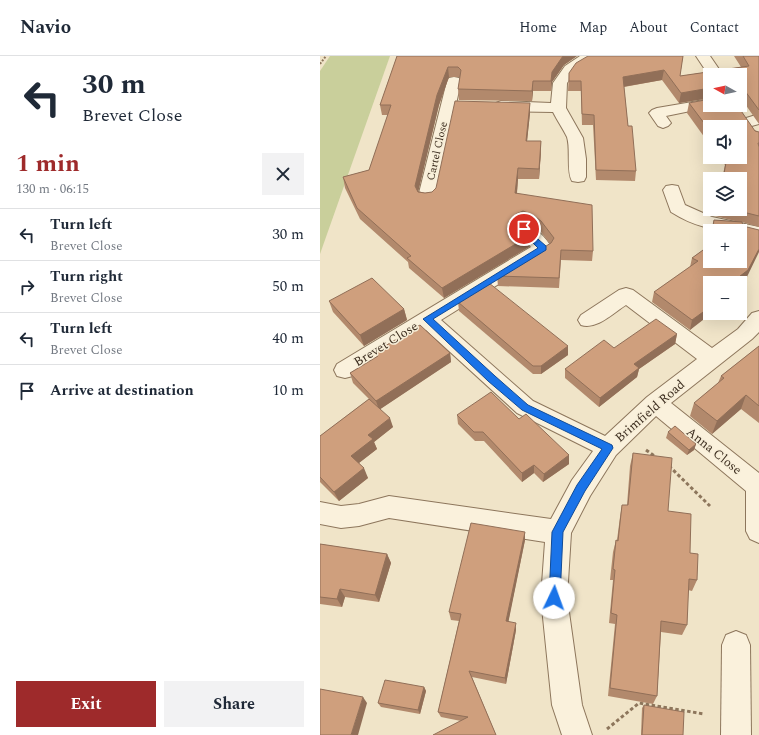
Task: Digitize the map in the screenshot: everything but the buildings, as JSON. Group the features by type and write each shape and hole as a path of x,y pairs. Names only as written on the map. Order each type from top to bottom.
{"street":[{"path":"578,177 575,138 558,108 560,83 570,69 582,57 605,56"},
{"path":"703,56 711,68"},
{"name":"Cartel Close","path":"427,197 456,105 454,81"},
{"path":"663,123 657,113 703,104"},
{"path":"487,106 558,108"},
{"path":"749,117 759,137"},
{"path":"672,190 677,208 686,214 700,220 759,233"},
{"name":"Brevet Close","path":"345,370 543,248 524,229"},
{"path":"588,320 626,295 712,359"},
{"name":"Brevet Close","path":"427,319 525,408 615,441"},
{"name":"Brimfield Road","path":"577,735 567,705 554,598 558,532 581,488 615,441 655,403 712,359 754,332"},
{"name":"Anna Close","path":"655,403 758,486 759,531"},
{"path":"320,513 341,517 359,515 389,507 558,532"},
{"path":"736,645 736,735"}],"path":[{"path":"320,64 326,56"},
{"path":"615,441 659,459"},
{"path":"665,463 671,467 710,506"},
{"path":"604,730 639,703 706,714"}],"green space":[{"path":"330,56 390,56 320,254 320,71"}],"route":[{"path":"524,229 543,248 427,319 525,408 608,448 581,488 558,532 554,598"}]}
